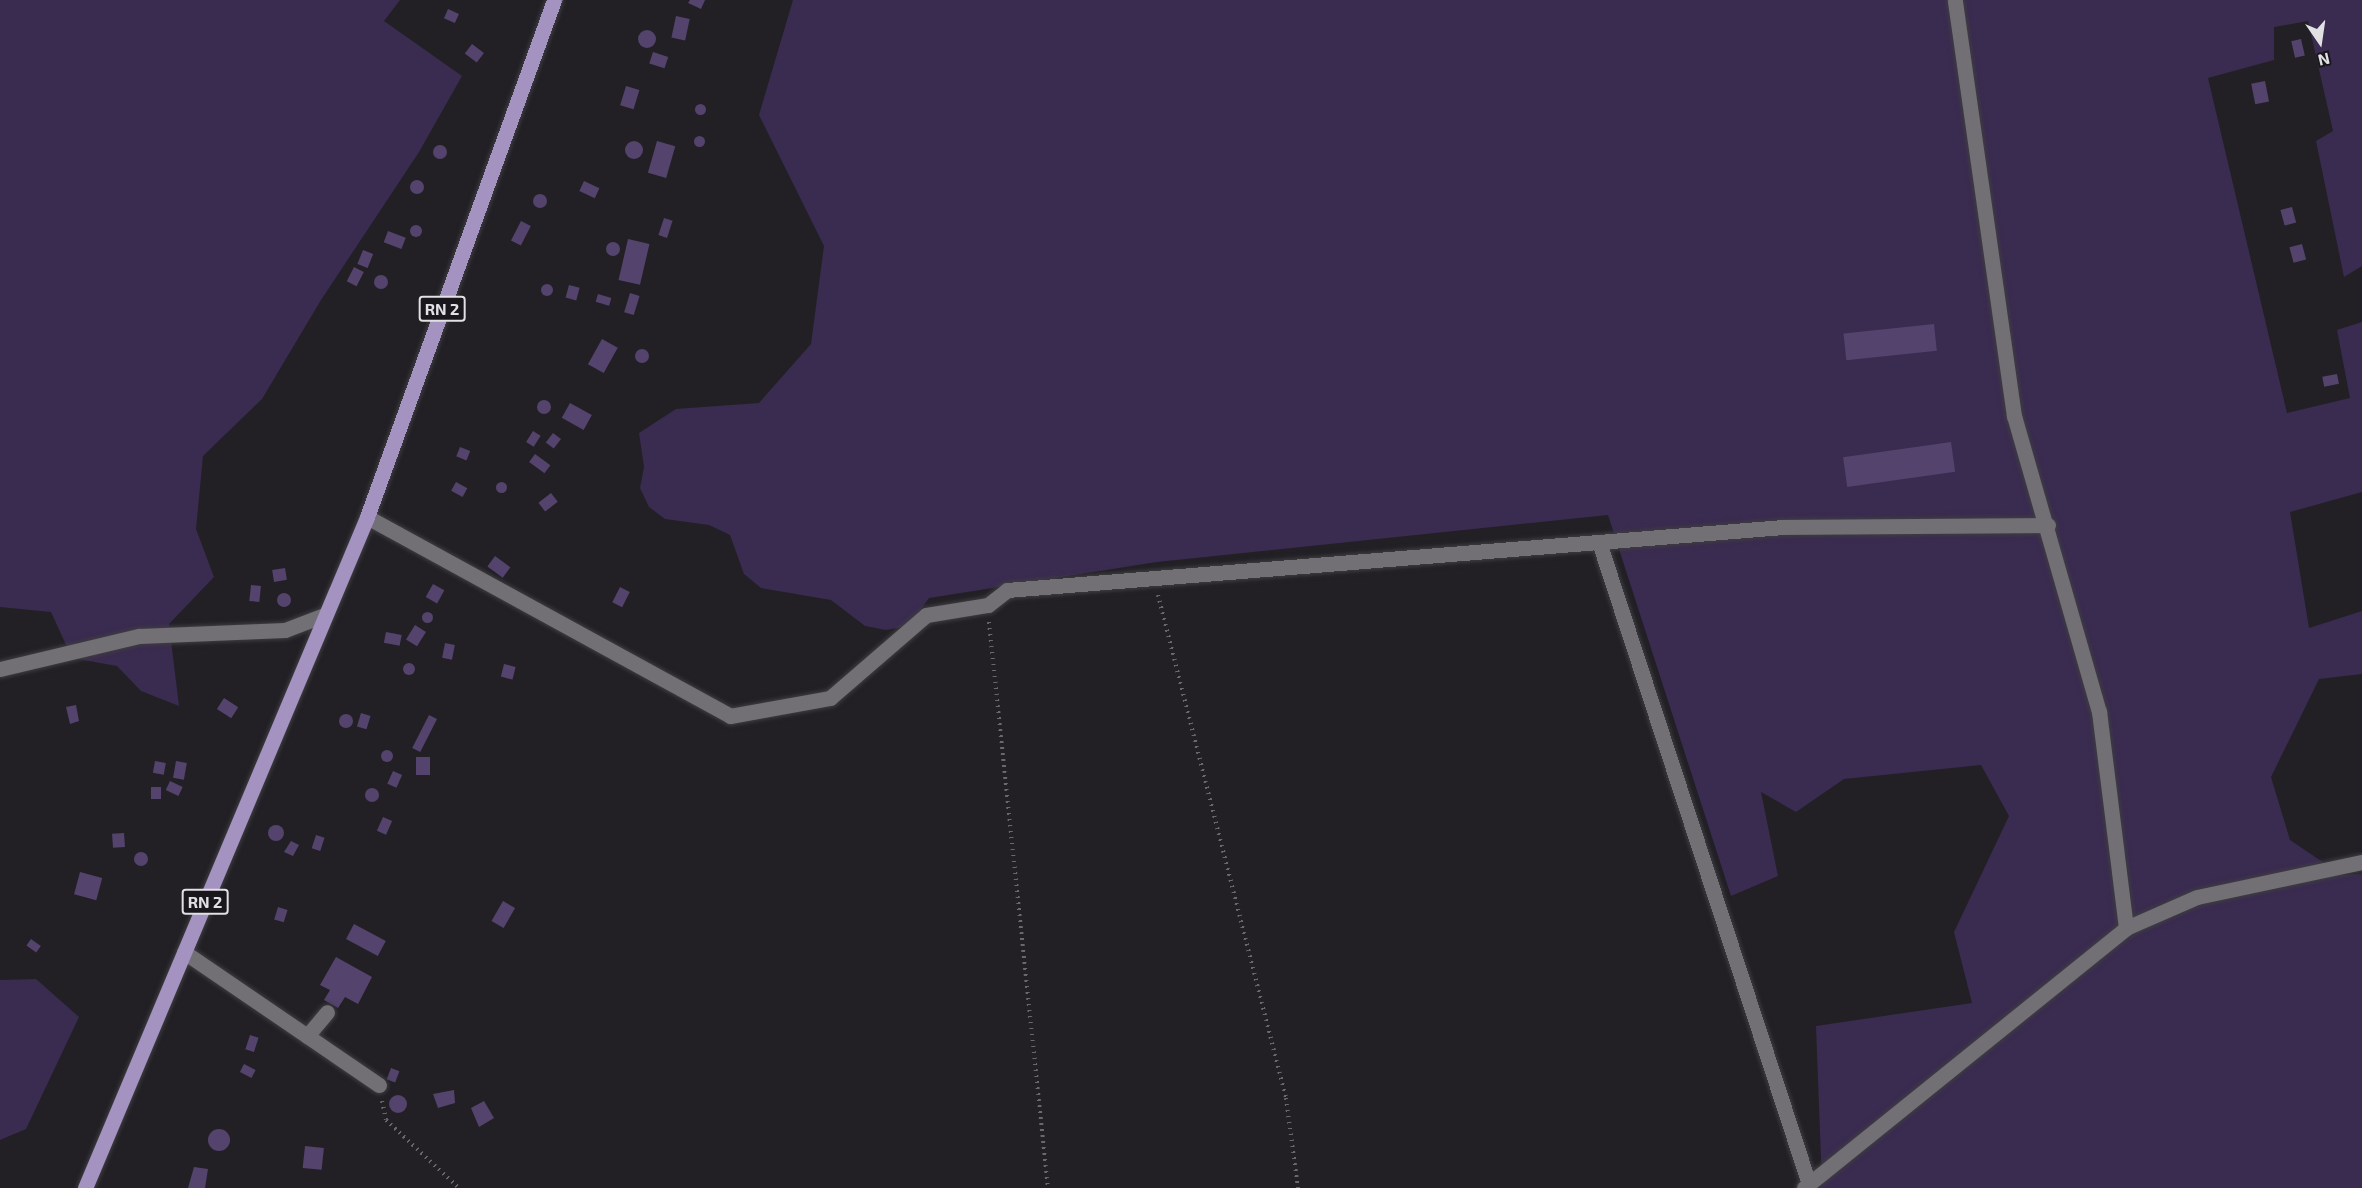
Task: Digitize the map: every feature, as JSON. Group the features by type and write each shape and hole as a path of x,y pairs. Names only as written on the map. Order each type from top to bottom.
{"main road":[{"name":"RN 2","path":"85,1188 367,517 554,0"}],"street":[{"path":"1955,0 2014,416 2048,525 2099,712 2126,928"},
{"path":"367,517 730,716 830,698 926,615 988,605 1008,590 1154,580 1783,527 2048,525"},
{"path":"1599,542 1807,1186 2126,928 2197,897 2362,862"},
{"path":"0,669 139,636 285,630 324,615"},
{"path":"184,952 379,1085"},
{"path":"307,1036 327,1012"}],"path":[{"path":"1154,580 1286,1098 1298,1188"},
{"path":"988,605 1047,1188"},
{"path":"379,1085 386,1120 459,1188"}],"shaded area":[{"path":"0,0 400,0 384,21 462,76 419,152 321,300 262,399 203,456 196,529 214,577 169,624 179,706 141,691 117,666 72,658 51,612 0,607"},
{"path":"793,0 2362,0 2362,266 2344,277 2316,141 2333,131 2308,21 2274,27 2274,60 2208,78 2287,413 2350,398 2337,330 2362,322 2362,492 2290,512 2309,628 2362,611 2362,674 2319,679 2271,777 2290,840 2342,875 2362,874 2362,1188 1818,1188 1822,1185 1816,1026 1972,1003 1954,932 2009,816 1981,765 1844,779 1796,812 1761,792 1778,876 1731,896 1608,515 1157,562 929,598 909,626 886,630 865,626 831,600 761,588 744,574 730,535 709,525 665,519 649,507 640,488 644,467 639,433 676,409 759,403 811,344 824,246 759,115"},
{"path":"36,979 79,1017 26,1129 0,1140 0,980"}],"building":[{"path":"690,0 705,0 701,9 688,3"},
{"path":"448,9 459,14 455,23 444,18"},
{"path":"676,16 690,19 685,40 671,38"},
{"path":"647,30 653,33 656,39 653,45 647,48 641,45 638,39 641,33"},
{"path":"2301,39 2305,56 2295,58 2291,41"},
{"path":"472,44 484,53 477,63 465,54"},
{"path":"653,52 668,57 665,68 649,63"},
{"path":"2265,81 2269,102 2255,104 2251,84"},
{"path":"626,86 639,90 634,109 620,105"},
{"path":"700,103 706,109 700,115 694,109"},
{"path":"699,135 705,141 699,147 693,141"},
{"path":"630,141 638,141 643,146 641,157 630,159 625,154 625,146"},
{"path":"657,141 675,146 666,178 648,173"},
{"path":"440,145 445,147 447,152 445,157 440,159 435,157 433,152 435,147"},
{"path":"417,180 422,182 424,187 422,192 417,194 412,192 410,187 412,182"},
{"path":"584,181 599,188 595,198 579,191"},
{"path":"540,194 545,196 547,201 545,206 540,208 535,206 533,201 535,196"},
{"path":"2292,207 2296,222 2285,226 2280,210"},
{"path":"664,218 673,221 667,238 658,235"},
{"path":"521,221 531,226 521,246 511,241"},
{"path":"418,225 422,231 418,237 414,237 410,229"},
{"path":"388,231 406,238 401,249 384,242"},
{"path":"628,239 649,244 640,285 619,280"},
{"path":"613,242 618,244 620,249 618,254 613,256 608,254 606,249 608,244"},
{"path":"2302,244 2306,259 2294,263 2289,247"},
{"path":"363,250 373,254 368,268 357,264"},
{"path":"354,267 364,272 357,286 347,281"},
{"path":"378,275 384,275 388,282 384,289 378,289 374,285 374,279"},
{"path":"547,284 553,290 547,296 541,290"},
{"path":"569,285 580,288 576,300 566,298"},
{"path":"630,293 640,296 634,315 624,312"},
{"path":"598,294 611,298 609,306 596,302"},
{"path":"1934,324 1937,351 1846,360 1843,334"},
{"path":"602,339 618,348 604,373 588,364"},
{"path":"639,349 645,349 649,356 645,363 639,363 635,359 635,353"},
{"path":"2337,374 2339,384 2324,387 2322,377"},
{"path":"541,400 547,400 551,407 547,414 541,414 537,410 537,404"},
{"path":"570,403 592,415 584,430 562,418"},
{"path":"533,431 541,436 534,447 526,442"},
{"path":"553,433 561,439 554,449 546,443"},
{"path":"1951,442 1955,472 1847,487 1843,457"},
{"path":"460,447 470,451 466,460 456,456"},
{"path":"535,454 550,465 544,473 529,462"},
{"path":"501,481 507,487 501,493 495,487"},
{"path":"456,482 467,488 463,497 451,491"},
{"path":"551,493 558,502 545,512 538,503"},
{"path":"495,556 510,567 503,578 487,567"},
{"path":"285,568 287,580 274,582 272,570"},
{"path":"433,584 444,590 437,603 426,597"},
{"path":"251,585 261,586 259,602 249,601"},
{"path":"620,587 630,592 622,607 612,602"},
{"path":"284,593 289,595 291,600 289,605 284,607 279,605 277,600 279,595"},
{"path":"427,611 433,617 427,623 421,617"},
{"path":"415,625 426,632 417,646 406,639"},
{"path":"386,632 402,635 400,646 384,643"},
{"path":"445,643 455,645 452,660 442,658"},
{"path":"409,663 415,669 409,675 403,669"},
{"path":"504,664 516,667 512,680 501,677"},
{"path":"224,698 238,707 231,718 217,709"},
{"path":"76,705 79,721 70,724 66,707"},
{"path":"361,713 371,716 366,729 357,726"},
{"path":"346,714 351,716 353,721 351,726 346,728 341,726 339,721 341,716"},
{"path":"429,715 437,719 420,752 412,748"},
{"path":"389,750 393,756 389,762 385,762 381,754"},
{"path":"416,757 430,757 430,775 416,775"},
{"path":"155,761 166,763 164,775 153,773"},
{"path":"176,761 187,763 184,780 173,778"},
{"path":"393,771 402,775 396,788 387,784"},
{"path":"170,781 183,787 178,796 166,790"},
{"path":"151,787 161,787 161,799 151,799"},
{"path":"369,788 375,788 379,795 375,802 369,802 365,798 365,792"},
{"path":"383,817 392,821 386,835 377,831"},
{"path":"276,825 282,827 284,833 282,839 276,841 270,839 268,833 270,827"},
{"path":"124,833 125,847 113,848 112,834"},
{"path":"316,835 325,838 320,851 312,848"},
{"path":"291,841 299,845 293,856 284,852"},
{"path":"141,852 146,854 148,859 146,864 141,866 136,864 134,859 136,854"},
{"path":"80,872 102,878 96,900 74,894"},
{"path":"503,901 515,908 504,928 491,921"},
{"path":"278,907 288,910 284,922 274,919"},
{"path":"354,924 386,941 378,956 346,939"},
{"path":"31,939 41,946 36,952 26,946"},
{"path":"336,957 372,977 358,1004 345,997 338,1008 324,1000 330,990 320,985"},
{"path":"250,1035 259,1038 254,1052 245,1049"},
{"path":"244,1064 256,1070 251,1078 240,1072"},
{"path":"391,1068 399,1071 395,1082 387,1079"},
{"path":"454,1090 455,1103 438,1108 433,1094"},
{"path":"398,1095 404,1098 407,1104 404,1110 398,1113 392,1110 389,1104 392,1098"},
{"path":"484,1101 494,1118 479,1127 471,1108"},
{"path":"219,1129 227,1132 230,1140 227,1148 219,1151 211,1148 208,1140 211,1132"},
{"path":"305,1146 324,1148 322,1170 303,1168"},
{"path":"194,1167 208,1169 205,1188 188,1188"}]}
